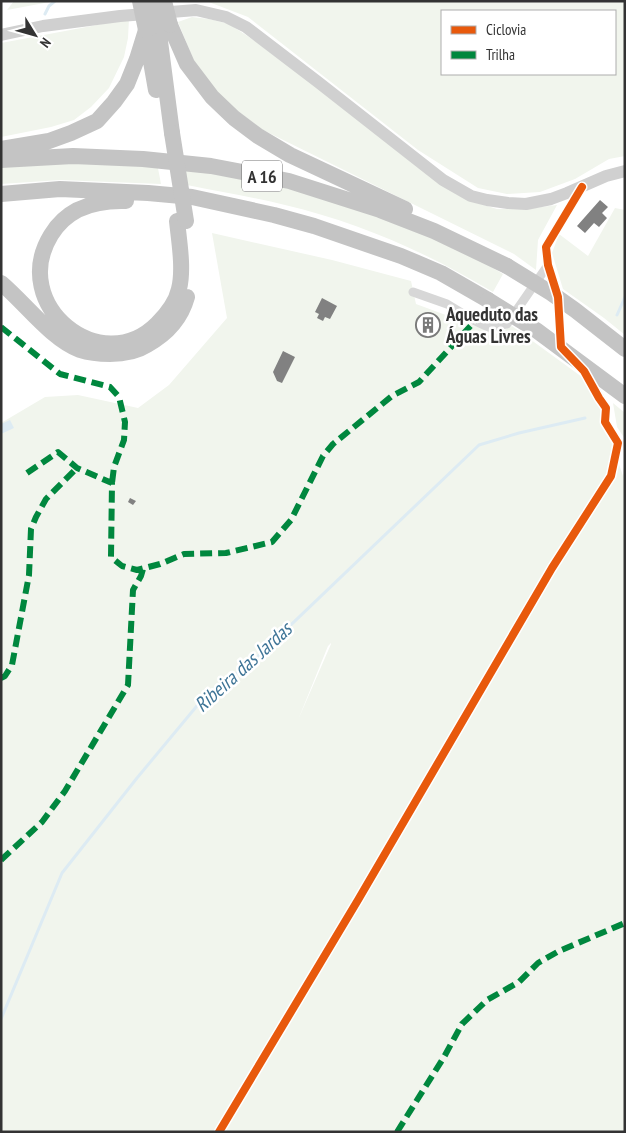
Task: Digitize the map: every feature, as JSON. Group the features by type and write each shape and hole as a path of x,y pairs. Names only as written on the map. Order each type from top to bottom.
{"highway":[{"name":"A 16","path":"140,1 212,97 234,118 258,136 290,155 484,248 504,264 575,310 625,349"},
{"name":"A 16","path":"1,283 62,340 80,350 98,354 119,354 140,350 158,340 172,326 184,308 191,286 192,260 182,221 168,132 158,27 153,1"},
{"name":"A 16","path":"1,149 49,141 71,134 97,120 114,102 127,84 137,59 158,27 164,1"},
{"name":"A 16","path":"1,160 73,156 144,159 211,166 289,181 380,210 434,231 504,264"},
{"name":"A 16","path":"1,194 60,189 183,196 274,215 352,239 401,256 441,273 488,300 557,346 625,396"},
{"name":"A 16","path":"182,221 180,288 174,303 164,318 151,330 136,338 119,343 99,342 82,336 66,327 44,297 40,278 40,260 47,241 57,225 71,213 86,205 116,200 222,204"}],"main road":[{"path":"1,35 43,26 120,16 196,10 226,17 246,27 443,180 471,196 508,204 526,204 551,199 606,176 625,171"}],"street":[{"path":"219,1132 358,900 552,568 611,476 618,443 605,422 606,408 584,371 562,347 558,298 548,265 546,247 582,187"},
{"path":"413,292 447,304 488,327 507,324 548,265"}],"shaded area":[{"path":"14,1 55,1 7,10"},
{"path":"206,1 625,1 625,156 609,159 575,179 540,192 507,194 478,188 418,150 248,17"},
{"path":"192,17 229,24 252,39 468,200 497,209 526,209 557,205 538,240 536,270 514,254 263,130 222,99 196,66 178,22"},
{"path":"129,19 124,57 109,88 91,107 74,120 51,127 1,137 1,43"},
{"path":"157,163 161,184 60,180 1,184 1,164"},
{"path":"184,167 274,182 344,202 468,253 503,274 493,292 418,252 339,220 273,202 187,185"},
{"path":"615,208 625,210 625,335 563,289 552,253 559,234 588,256"},
{"path":"212,233 332,260 411,281 416,304 497,334 512,326 582,377 600,408 623,476 625,458 625,1132 1,1132 1,423 45,397 78,395 138,408 169,385 227,318","holes":["331,644 298,720 328,646"]},
{"path":"613,403 625,413 625,439 617,427"},
{"path":"10,420 14,428 1,434 1,424"}],"building":[{"path":"600,200 608,207 602,213 607,218 599,227 594,223 585,233 577,226"},
{"path":"322,298 337,306 330,319 325,317 323,321 317,318 319,314 315,312"},
{"name":"Aqueduto das Águas Livres","path":"428,322 431,325 428,328 425,325"},
{"path":"283,351 295,357 282,383 277,381 273,372"},
{"path":"130,498 136,501 133,505 128,502"}],"waterway":[{"path":"45,14 49,6 55,1"},
{"name":"Ribeira das Jardas","path":"617,315 625,297"},
{"name":"Ribeira das Jardas","path":"1,1019 62,873 206,695 251,663 479,445 519,433 585,418"}],"marked path":[{"path":"27,473 58,452 77,468 112,483 111,557 122,566 137,570 160,564 184,554 226,553 272,542 291,520 323,456 333,444 392,396 419,382 475,321"},
{"path":"1,327 60,374 110,387 119,397 125,422 124,440 114,467 112,483"},
{"path":"1,678 5,676 12,665 29,575 31,529 46,499 77,468"},
{"path":"1,860 42,822 65,791 128,685 133,590 143,569"},
{"path":"397,1132 444,1057 462,1024 487,1000 519,982 538,963 559,951 625,923"}],"cycle path":[{"path":"219,1132 358,900 552,568 611,476 618,443 605,422 606,408 584,371 561,347 558,297 548,265 546,247 582,187"}],"place":[{"name":"Aqueduto das Águas Livres","path":"428,325"}]}
